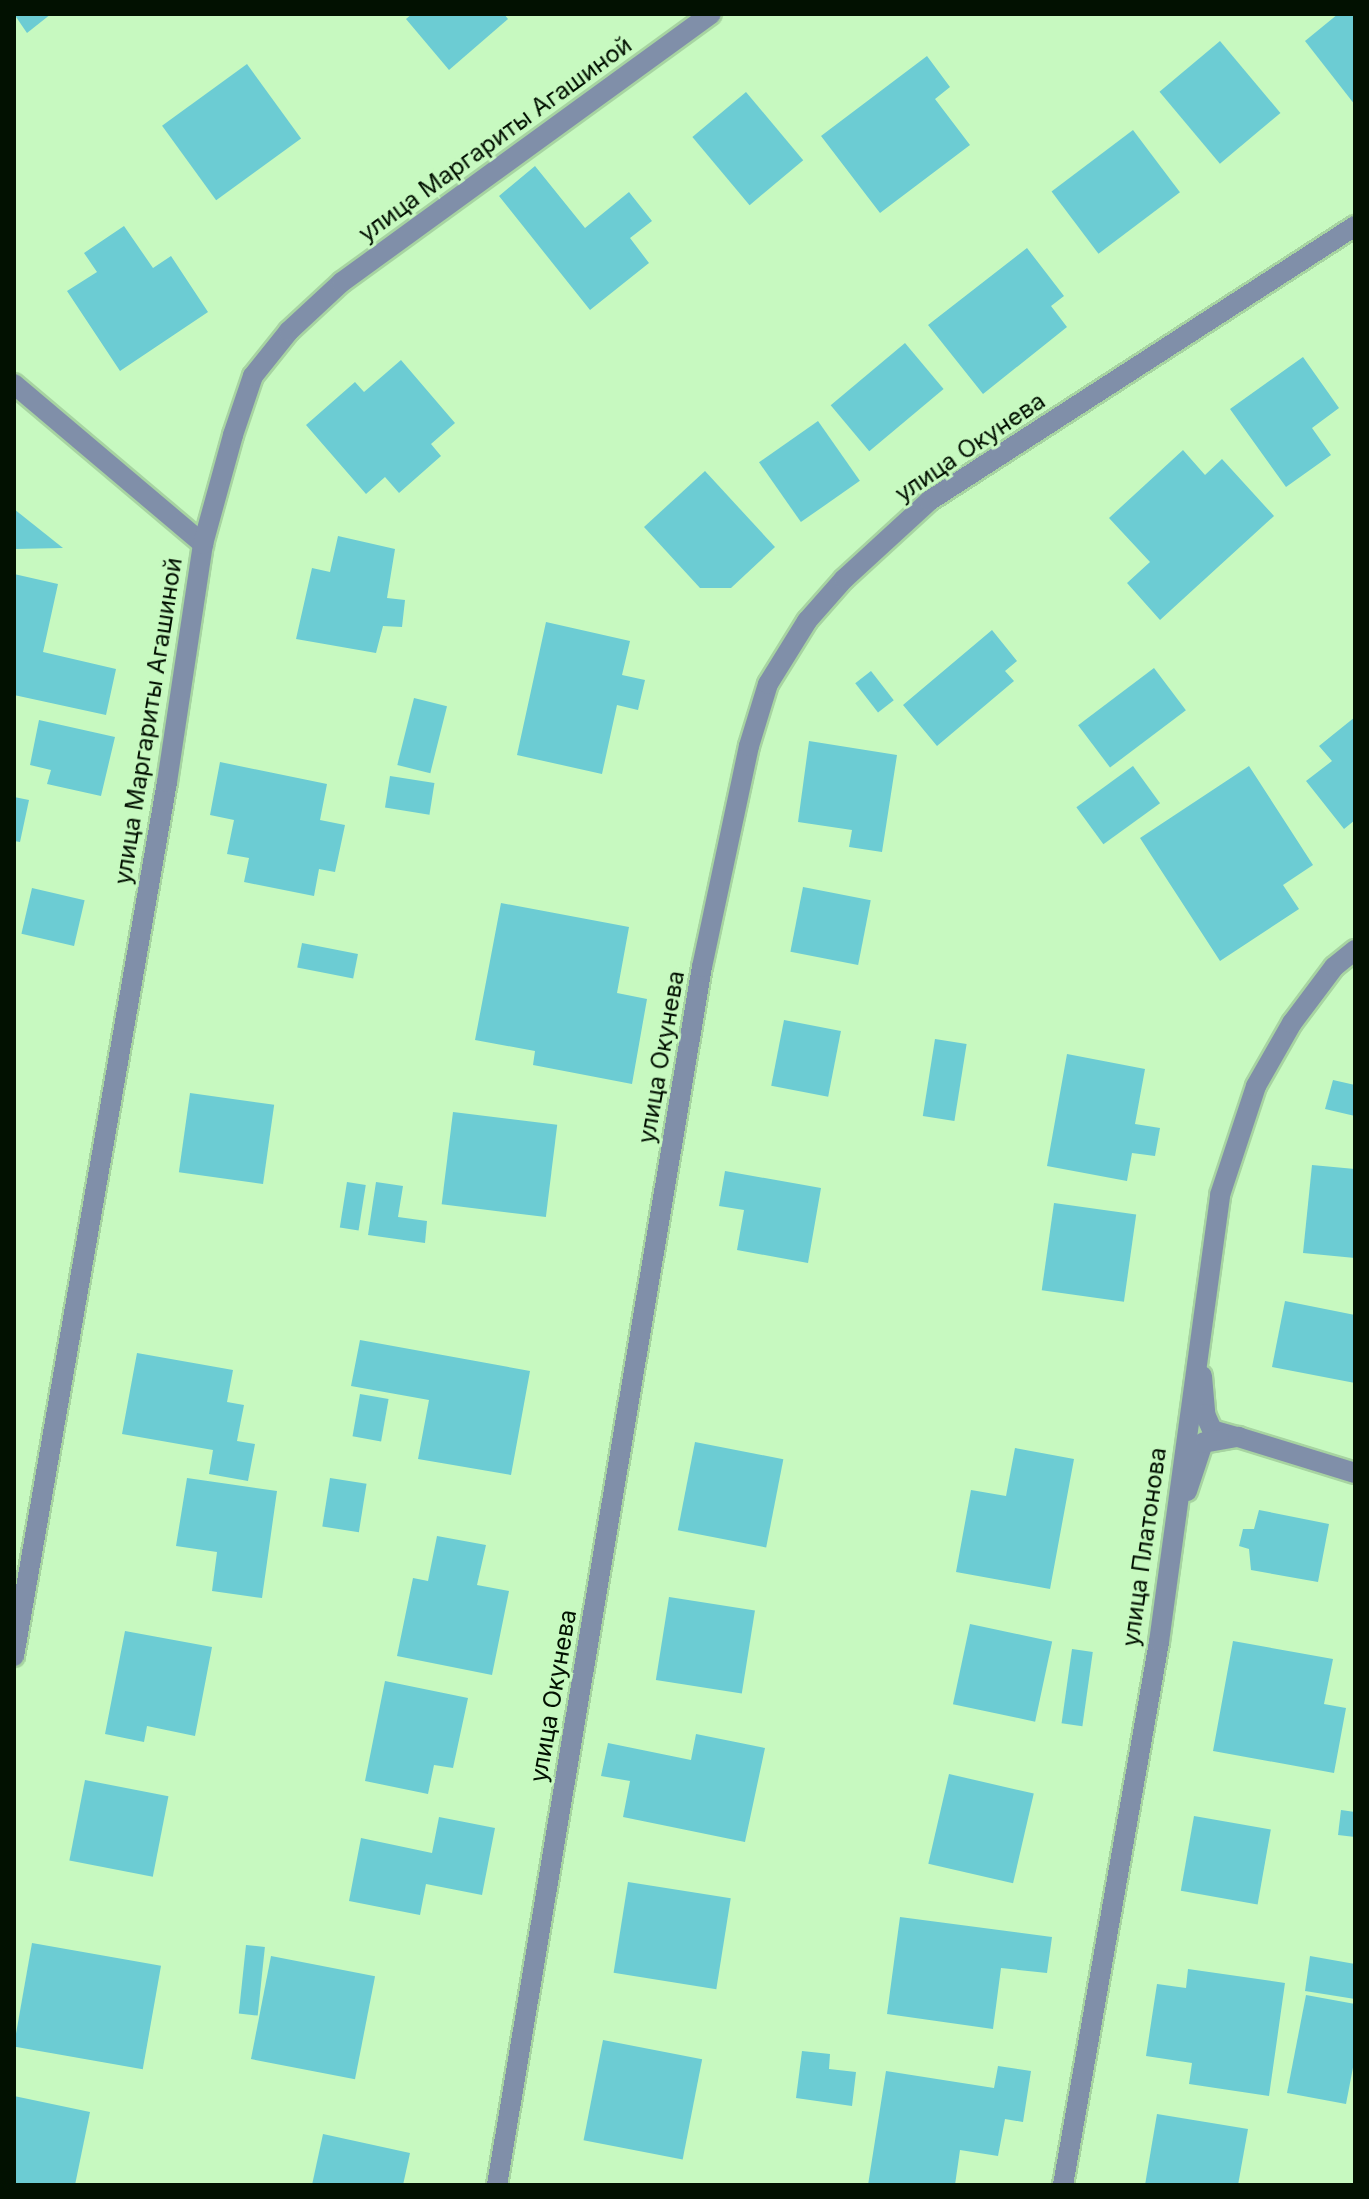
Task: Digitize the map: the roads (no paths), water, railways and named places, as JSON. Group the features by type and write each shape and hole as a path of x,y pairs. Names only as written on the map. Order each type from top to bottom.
{"street":[{"name":"улица Маргариты Агашиной","path":"14,1656 167,782 203,544 253,376 289,331 342,282 711,14"},
{"name":"улица Окунева","path":"497,2185 702,967 749,746 768,684 807,621 844,579 929,501 1355,226"},
{"path":"14,384 203,544"},
{"name":"улица Платонова","path":"1063,2185 1156,1657 1220,1195 1256,1086 1292,1023 1334,967 1355,950"},
{"path":"1199,1344 1205,1414 1212,1430 1355,1472"},
{"path":"1168,1574 1189,1483 1203,1443 1238,1437"}]}
